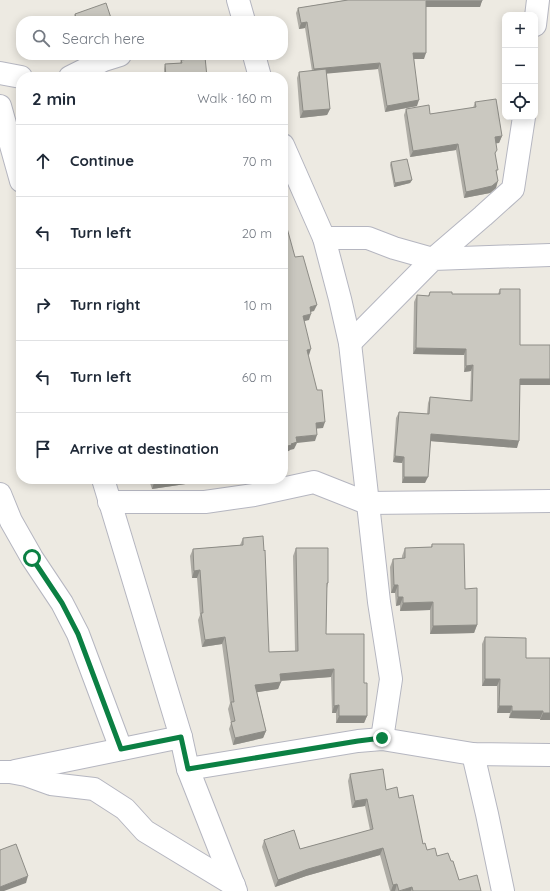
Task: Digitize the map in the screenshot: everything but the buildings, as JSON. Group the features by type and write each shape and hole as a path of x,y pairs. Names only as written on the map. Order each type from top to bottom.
{"street":[{"path":"537,12 538,0"},
{"path":"80,72 104,60"},
{"path":"255,60 259,72"},
{"path":"0,73 16,76"},
{"path":"1,116 16,165"},
{"path":"350,343 433,259 513,189 524,120"},
{"path":"288,156 324,238 350,343 367,504 379,602 391,679 382,738"},
{"path":"324,238 368,238 394,248 433,259 550,255"},
{"path":"109,502 205,502 254,495 314,482 367,504 550,501"},
{"path":"104,484 181,737 188,769 235,888"},
{"path":"0,494 11,521 32,558 62,603 78,634 121,749"},
{"path":"5,772 181,737"},
{"path":"188,769 382,738 473,754 550,756"},
{"path":"473,754 503,891"},
{"path":"5,772 26,775 51,784 94,788 125,809 145,831 235,888"}],"route":[{"path":"32,558 62,603 78,634 121,749 181,737 188,769 382,738"}]}
